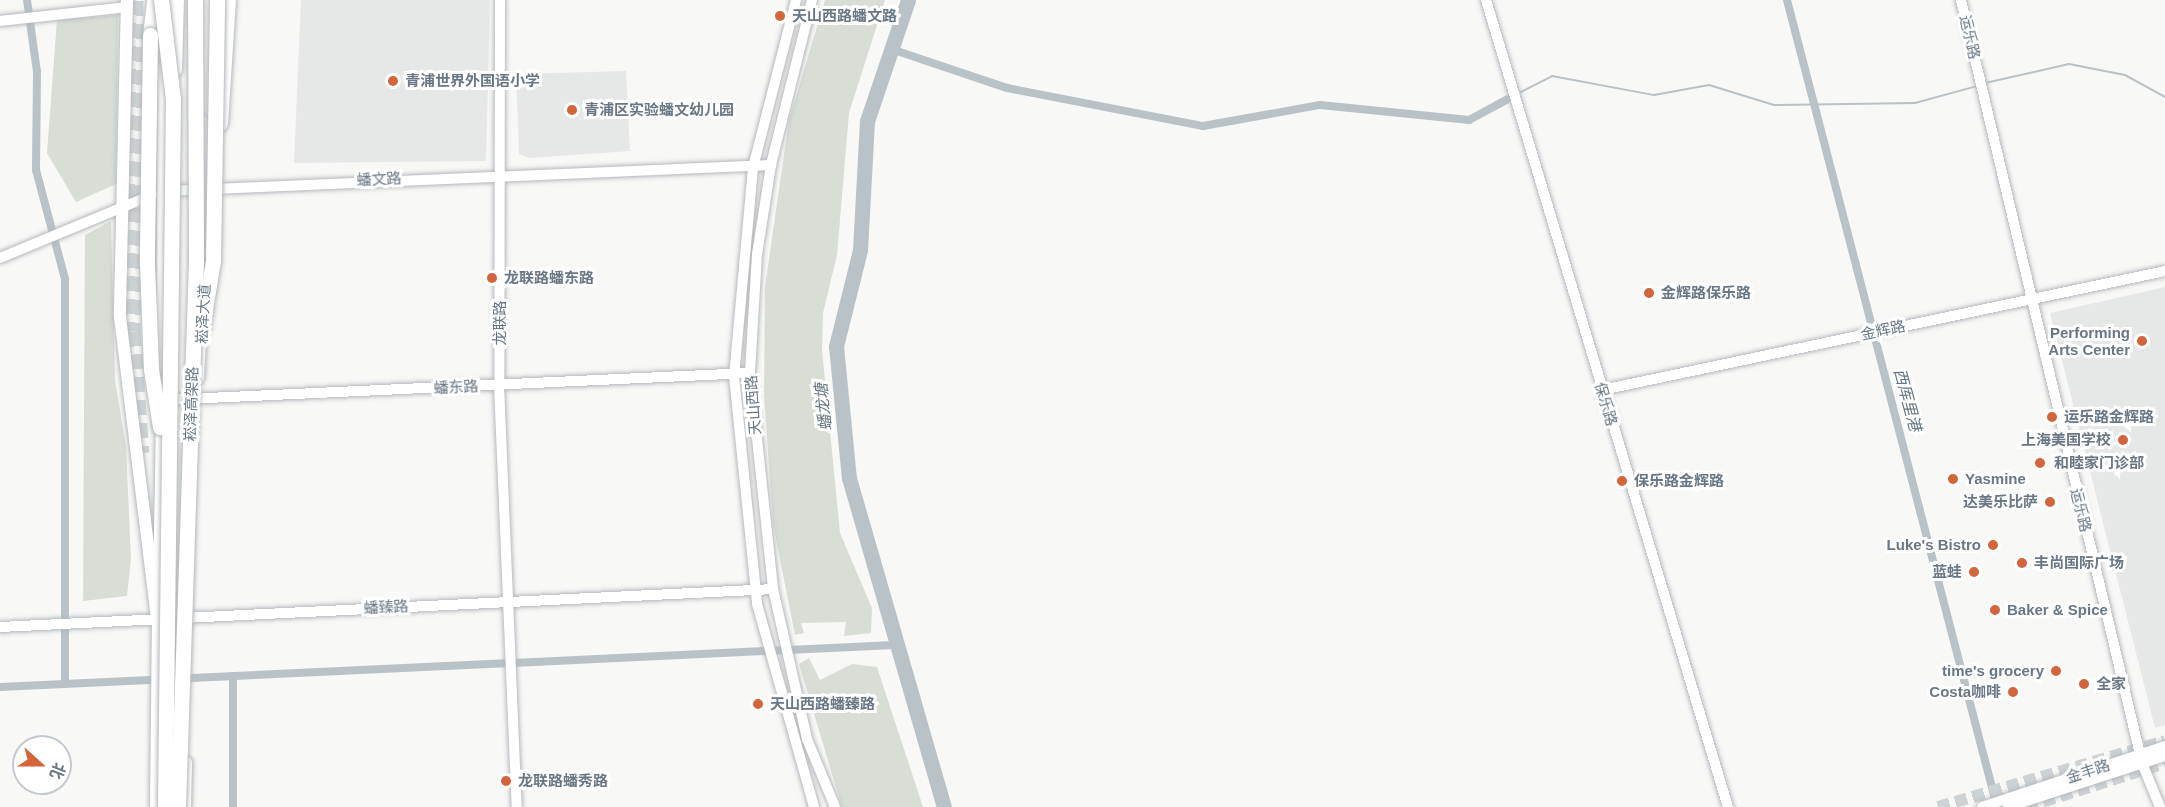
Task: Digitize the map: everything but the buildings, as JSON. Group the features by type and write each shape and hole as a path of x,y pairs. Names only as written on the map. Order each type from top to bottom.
{"highway":[{"path":"153,0 150,35 151,369 166,461"},
{"path":"162,0 173,99"},
{"name":"崧泽高架路","path":"165,807 166,461 176,0"},
{"name":"崧泽高架路","path":"178,807 195,395 195,0"},
{"path":"195,395 213,261 217,0"},
{"path":"204,187 226,77 228,0"}],"main road":[{"path":"127,4 120,317 157,620"}],"street":[{"path":"155,807 161,400 162,0"},
{"name":"崧泽大道","path":"186,807 195,395 204,187 201,0"},
{"name":"龙联路","path":"500,0 499,385 517,807"},
{"name":"天山西路","path":"796,0 753,168 734,376 755,590 774,668 814,807"},
{"name":"天山西路","path":"812,0 771,165 757,254 750,373 773,589 781,632 807,739 834,807"},
{"name":"保乐路","path":"1486,0 1728,807"},
{"name":"运乐路","path":"1961,0 2030,299 2141,758 2160,807"},
{"path":"0,21 127,4"},
{"name":"蟠文路","path":"0,258 122,203 162,192 204,187 501,173 753,168 771,165"},
{"name":"金辉路","path":"1602,390 2165,271"},
{"name":"蟠东路","path":"161,400 195,395 734,376 750,373"},
{"name":"蟠臻路","path":"0,627 773,589"},
{"name":"金丰路","path":"1984,806 2012,803 2141,758 2165,746"},
{"path":"2141,758 2165,756"}],"shaded area":[{"name":"青浦世界外国语小学","path":"301,0 490,0 486,161 294,163"},
{"path":"825,0 885,0 849,113 837,255 823,313 822,350 840,533 872,608 871,633 844,636 846,622 801,623 804,633 795,635 773,524 764,394 765,287 789,120"},
{"path":"118,15 116,184 76,202 47,153 57,20"},
{"name":"青浦区实验蟠文幼儿园","path":"626,71 630,151 528,158 519,154 516,74"},
{"path":"111,221 115,380 126,447 131,559 127,596 83,601 85,235"},
{"name":"上海美国学校","path":"2165,287 2165,725 2155,728 2050,313"},
{"path":"809,658 820,680 852,664 877,667 923,807 842,807 799,664"}],"waterway":[{"path":"27,0 37,72 36,170 65,279 65,684"},
{"name":"蟠龙塘","path":"908,0 867,121 860,250 836,346 849,478 944,807"},
{"name":"西厍里港","path":"1787,0 1997,807"},
{"path":"891,49 1007,88 1203,126 1320,105 1469,120 1508,99"},
{"path":"1985,83 2069,64 2125,75 2165,97"},
{"path":"1521,92 1552,76 1654,95 1709,85 1774,105 1915,103 1977,86"},
{"path":"0,687 894,645"},
{"path":"233,676 233,807"}],"tunnel":[{"path":"136,0 133,331 142,453"},
{"path":"1938,807 2165,741"},
{"path":"2026,807 2165,763"}],"place":[{"name":"天山西路蟠文路","path":"780,16"},
{"name":"青浦世界外国语小学","path":"393,81"},
{"name":"青浦区实验蟠文幼儿园","path":"572,110"},
{"name":"龙联路蟠东路","path":"492,278"},
{"name":"金辉路保乐路","path":"1649,293"},
{"name":"Performing Arts Center","path":"2142,341"},
{"name":"运乐路金辉路","path":"2052,417"},
{"name":"上海美国学校","path":"2123,440"},
{"name":"和睦家门诊部","path":"2040,463"},
{"name":"Yasmine","path":"1953,479"},
{"name":"保乐路金辉路","path":"1622,481"},
{"name":"达美乐比萨","path":"2050,502"},
{"name":"Luke's Bistro","path":"1993,545"},
{"name":"丰尚国际广场","path":"2022,563"},
{"name":"蓝蛙","path":"1974,572"},
{"name":"Baker & Spice","path":"1995,610"},
{"name":"time's grocery","path":"2056,671"},
{"name":"全家","path":"2084,684"},
{"name":"Costa咖啡","path":"2013,692"},
{"name":"天山西路蟠臻路","path":"758,704"},
{"name":"龙联路蟠秀路","path":"506,781"}]}
